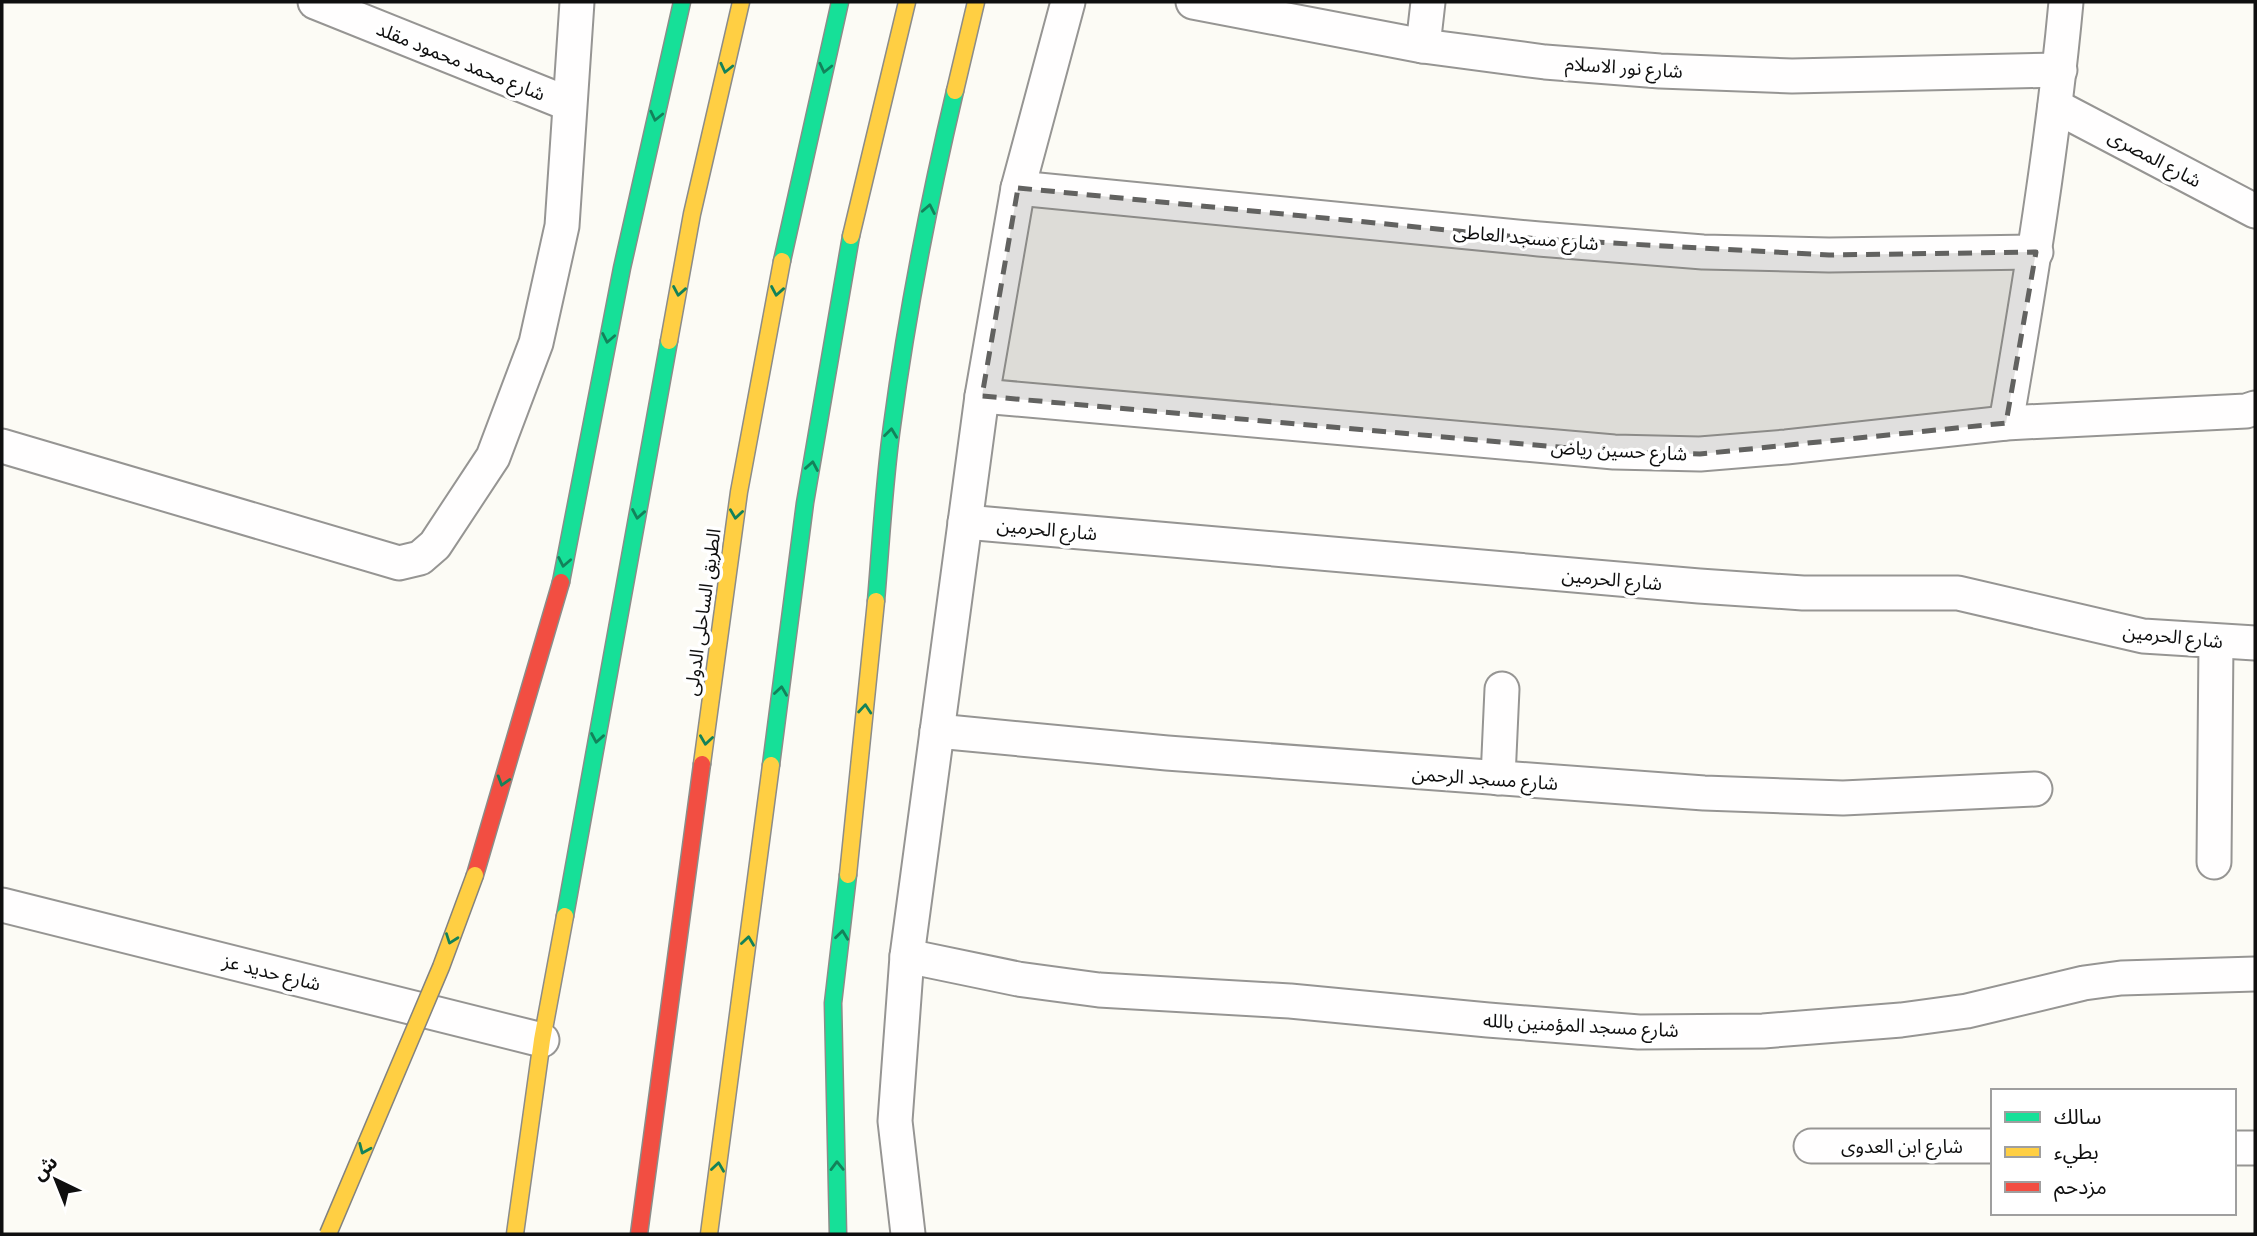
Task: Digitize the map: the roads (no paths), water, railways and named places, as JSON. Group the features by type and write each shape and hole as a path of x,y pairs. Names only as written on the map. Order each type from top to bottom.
{"main road":[{"path":"328,1234 441,967 475,875 557,600 622,268 682,2"},
{"path":"514,1234 542,1040 692,214 741,2"},
{"name":"الطريق الساحلى الدولى","path":"639,1234 739,492 786,237 840,2"},
{"path":"709,1234 805,503 848,251 907,2"},
{"path":"838,1234 834,1003 856,813 892,427 938,162 976,2"}],"street":[{"name":"شارع محمد محمود مقلد","path":"315,2 569,104"},
{"path":"2,446 399,563 420,558 435,545 493,457 536,344 562,226 577,2"},
{"path":"908,1234 895,1121 907,956 982,396 1018,188 1068,2"},
{"name":"شارع نور الاسلام","path":"1193,2 1423,46 1545,62 1660,71 1793,76 2060,70"},
{"path":"1423,46 1429,2"},
{"path":"2006,423 2036,252 2056,106 2066,2"},
{"name":"شارع المصرى","path":"2056,106 2255,211"},
{"name":"شارع مسجد العاطى","path":"1018,188 1539,239 1703,252 1829,255 2036,252"},
{"name":"شارع حسين رياض","path":"982,396 1600,450 1700,454 2006,423 2246,411 2255,408"},
{"name":"شارع الحرمين","path":"965,522 1699,586 1803,593 1958,593 2143,636 2255,643"},
{"path":"2214,862 2216,642"},
{"path":"1498,778 1503,689"},
{"name":"شارع مسجد الرحمن","path":"937,731 1167,753 1704,793 1843,798 2035,789"},
{"name":"شارع حديد عز","path":"2,905 542,1040"},
{"name":"شارع مسجد المؤمنين بالله","path":"907,956 1018,979 1099,990 1290,1001 1639,1032 1763,1031 1901,1020 1967,1012 2084,983 2121,978 2255,974"},
{"name":"شارع ابن العدوى","path":"1811,1146 1991,1146"},
{"path":"2236,1148 2255,1148"}]}
